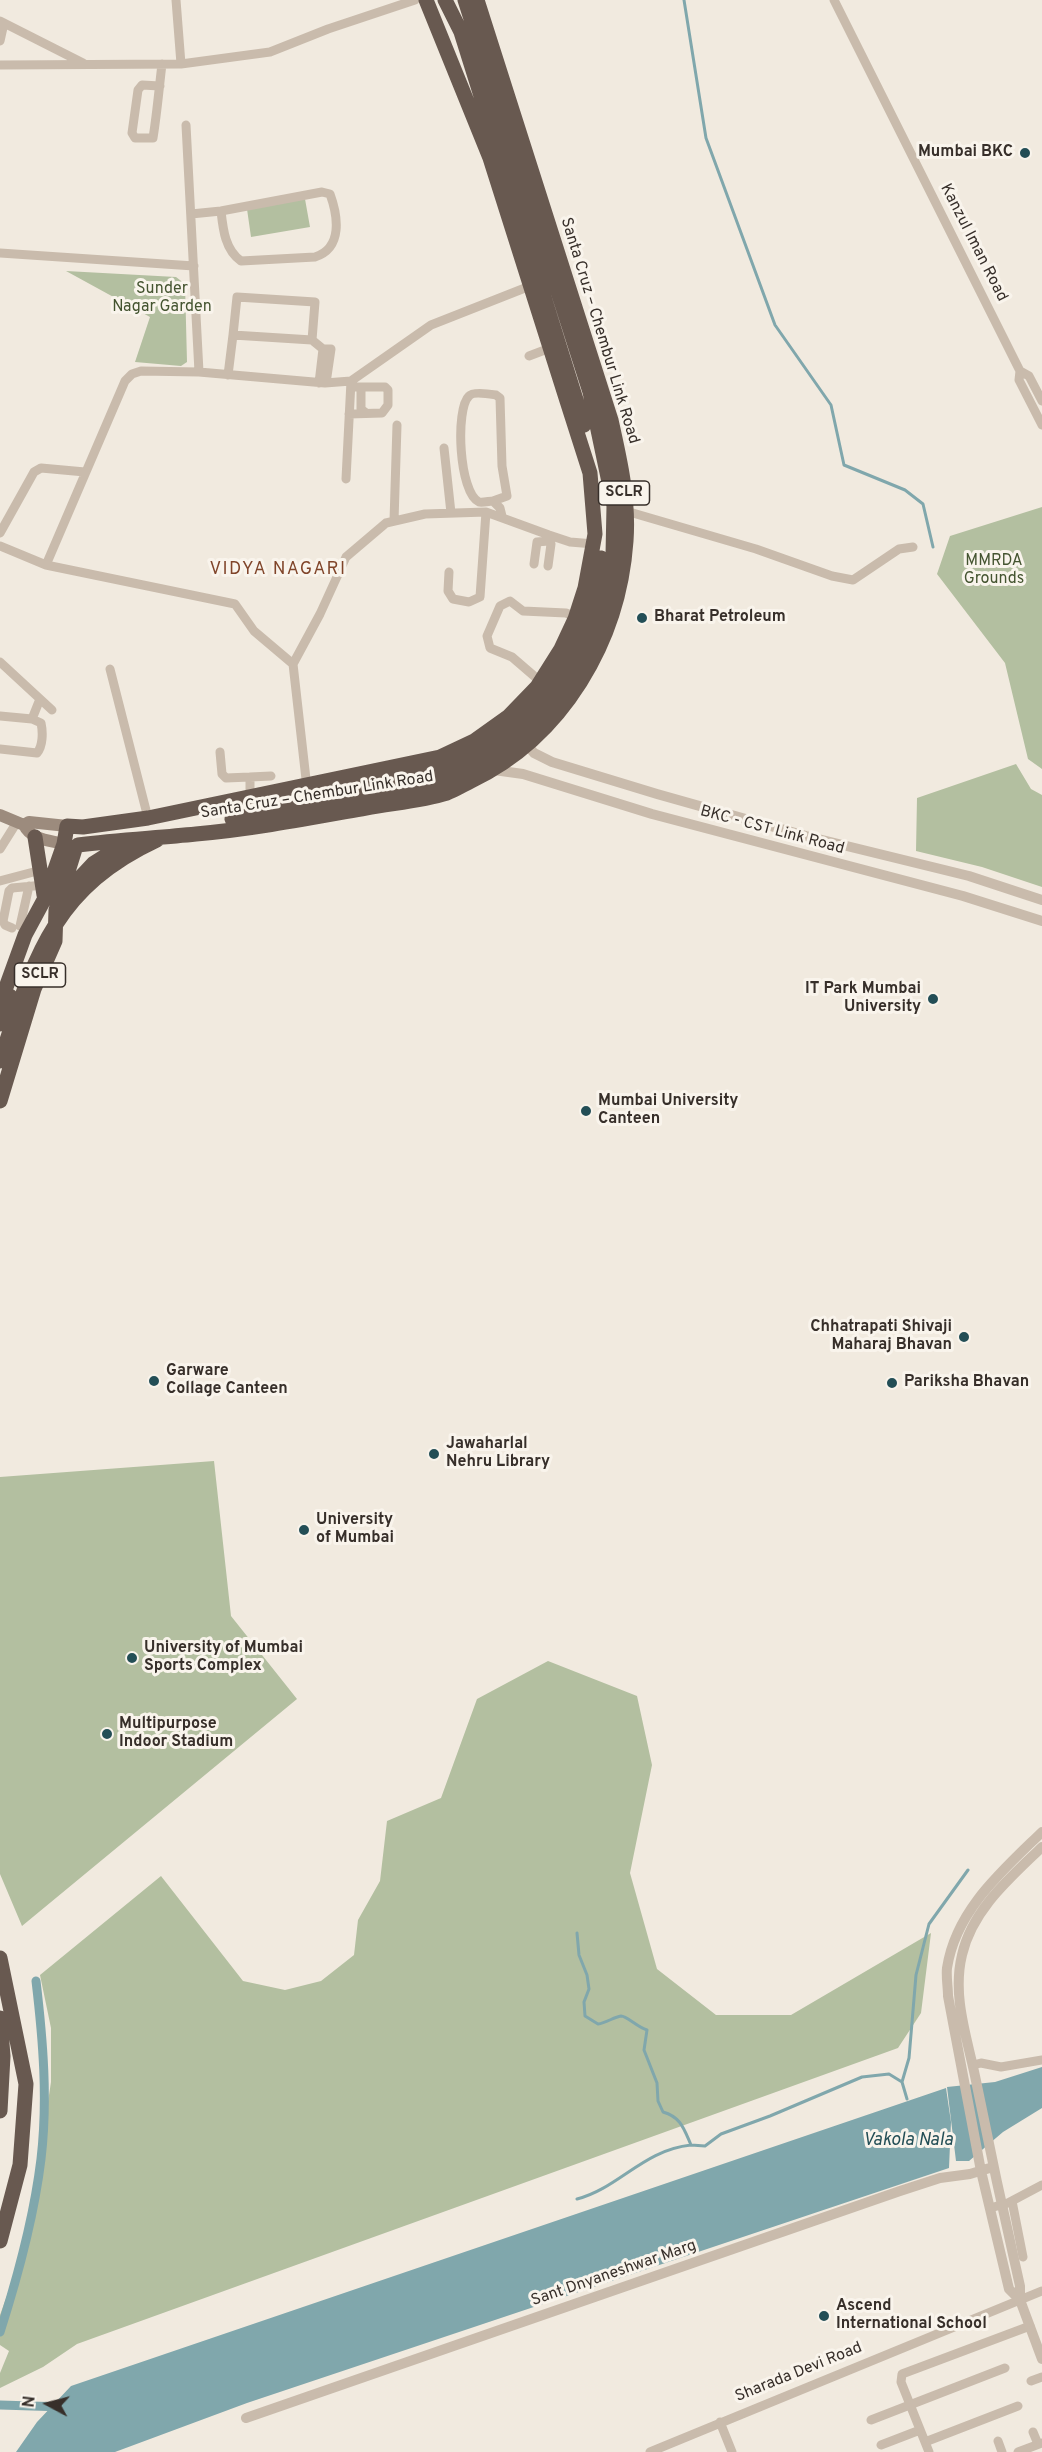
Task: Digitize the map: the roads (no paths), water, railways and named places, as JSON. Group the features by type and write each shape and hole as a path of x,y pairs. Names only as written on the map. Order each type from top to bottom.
{"highway":[{"name":"Santa Cruz – Chembur Link Road","path":"67,826 148,818 440,757 474,741 509,716 541,682 561,649 576,617 585,588 595,534 590,473 490,158 426,0"},
{"path":"445,0 469,33 484,37 610,443 617,446"},
{"path":"0,1061 33,964 48,937 76,897 101,872 133,852 169,835 216,822 436,783 473,767 503,749 535,722 567,685 598,622 608,589 613,555 614,506 590,393 469,33 451,0"},
{"path":"0,1024 4,1003 22,960 43,921 68,889 94,863 128,841 165,824 214,811 433,772 468,757 496,740 527,713 557,679 587,618 597,586 602,554 602,507 597,476 577,397 469,33 465,0"},
{"name":"Santa Cruz – Chembur Link Road","path":"71,844 195,834 309,818 447,793 494,770 527,745 548,726 572,697 589,668 607,628 616,597 626,542 626,511 617,446 611,420 477,0"},
{"path":"585,588 616,597"},
{"name":"SCLR","path":"0,1101 34,989 55,943 56,910 75,849 71,844 67,826"},
{"path":"71,844 83,826"},
{"path":"19,930 55,943 65,923 90,891 126,864 160,846 195,834"},
{"path":"35,837 39,885"},
{"path":"56,910 72,875 88,858 105,846 139,837"},
{"name":"SCLR","path":"4,1003 4,981 19,930 39,885 71,844"},
{"path":"0,1958 26,2085 20,2165 0,2241"},
{"path":"0,2018 3,2056 0,2111"}],"main road":[{"path":"0,815 21,824 35,837 71,844"},
{"path":"21,824 29,822 67,826"}],"street":[{"path":"176,0 181,64"},
{"path":"0,65 181,64 270,52 328,28 416,0"},
{"name":"Kanzul Iman Road","path":"834,0 1020,371 1019,380 1042,425"},
{"path":"0,41 2,22 84,64"},
{"path":"160,86 142,85 138,90 132,133 135,138 153,138 160,86 162,64"},
{"path":"186,125 199,372"},
{"path":"191,214 221,211 322,192 330,194 334,206 336,230 332,247 326,253 315,256 241,261 233,255 223,230 221,211"},
{"path":"0,253 194,266"},
{"path":"346,479 351,384 431,325 530,286"},
{"path":"228,375 237,297 315,302 312,340"},
{"path":"233,335 312,340 327,349 322,383"},
{"path":"529,356 550,348"},
{"path":"46,565 125,381 132,374 141,371 199,372 351,384 361,387 385,387 388,390 386,410 382,413 349,414"},
{"name":"Kanzul Iman Road","path":"1020,371 1029,376 1042,401"},
{"path":"361,387 361,409 366,414"},
{"path":"493,501 507,496 502,466 500,398 496,395 471,395 468,397 460,418 465,481 479,502 493,501 500,508 502,516"},
{"path":"394,521 397,425"},
{"path":"444,448 451,513"},
{"path":"0,533 34,472 41,468 85,472"},
{"path":"626,511 756,549 832,576 853,580 899,549 913,547"},
{"path":"309,818 293,664 320,614 346,557 386,524 425,514 486,512 502,516 549,538 594,544"},
{"path":"449,572 448,591 453,599 469,602 480,597 486,512"},
{"path":"534,564 537,542 549,538"},
{"path":"548,566 551,544 549,538"},
{"path":"1,549 46,565 235,604 254,631 293,664"},
{"path":"541,682 512,657 490,648 487,636 500,606 510,601 523,611 566,614 576,617"},
{"path":"0,662 52,710"},
{"path":"110,669 148,818"},
{"path":"32,719 40,699"},
{"path":"0,716 32,719 41,723 42,730 40,750 37,753 0,749"},
{"name":"BKC - CST Link Road","path":"527,745 534,753 552,762 657,794 779,828 969,876 1042,900"},
{"path":"220,753 222,774 226,778 271,776"},
{"name":"BKC - CST Link Road","path":"494,770 522,774 652,814 963,896 1042,921"},
{"path":"250,777 250,796"},
{"path":"652,814 657,794"},
{"path":"0,849 21,824"},
{"path":"776,848 779,828"},
{"path":"0,881 39,885"},
{"path":"19,930 5,925 3,921 9,891 12,888 39,885"},
{"path":"1042,1832 1009,1871 978,1918 962,1954 958,1991 993,2168 1007,2203 1013,2233 1022,2257 1020,2300 1042,2359"},
{"path":"1020,2300 1009,2289 981,2171 948,1996 947,1970 955,1942 968,1913 979,1896 1042,1847"},
{"path":"973,2066 981,2063 1001,2067 1042,2060"},
{"name":"Sant Dnyaneshwar Marg","path":"246,2418 930,2181 993,2168"},
{"path":"990,2208 1007,2203 1042,2185"},
{"name":"Sharada Devi Road","path":"732,2452 720,2422 1042,2291"},
{"path":"929,2452 901,2382 902,2374 1030,2326"},
{"path":"871,2420 1005,2368"},
{"path":"1031,2381 1042,2377"},
{"path":"925,2442 1018,2406"},
{"path":"650,2452 720,2422"},
{"path":"881,2445 920,2430"},
{"path":"1018,2452 1040,2443 1033,2432"},
{"path":"998,2441 1002,2452"}],"water":[{"path":"1042,2067 1042,2108 1003,2132 969,2161 956,2161 947,2087 995,2082"},
{"name":"Vakola Nala","path":"946,2088 951,2122 949,2168 247,2403 115,2452 16,2452 37,2422 71,2386"}],"waterway":[{"path":"684,0 706,138 775,325 831,405 844,465 905,490 923,504 933,547"},
{"path":"902,2082 909,2058 916,1975 929,1924 968,1870"},
{"path":"577,1933 579,1955 587,1975 589,1989 584,2002 585,2016 598,2024 623,2016 647,2030 644,2050 657,2083 658,2101 663,2112 678,2120 691,2145 705,2146 721,2134 862,2077 889,2074 902,2082 907,2099"},
{"path":"0,2332 25,2246 41,2159 44,2070 36,1981"},
{"path":"577,2199 606,2187 659,2154 691,2145"},
{"path":"0,2405 64,2407"}],"place":[{"name":"Mumbai BKC","path":"1025,153"},
{"name":"Bharat Petroleum","path":"642,618"},
{"name":"IT Park Mumbai University","path":"933,999"},
{"name":"Mumbai University Canteen","path":"586,1111"},
{"name":"Chhatrapati Shivaji Maharaj Bhavan","path":"964,1337"},
{"name":"Garware Collage Canteen","path":"154,1381"},
{"name":"Pariksha Bhavan","path":"892,1383"},
{"name":"Jawaharlal Nehru Library","path":"434,1454"},
{"name":"University of Mumbai","path":"304,1530"},
{"name":"University of Mumbai Sports Complex","path":"132,1658"},
{"name":"Multipurpose Indoor Stadium","path":"107,1734"},
{"name":"Ascend International School","path":"824,2316"}],"district":[{"name":"VIDYA NAGARI","path":"278,570"}],"park label":[{"name":"Sunder Nagar Garden","path":"162,299"},
{"name":"MMRDA Grounds","path":"994,571"}]}
